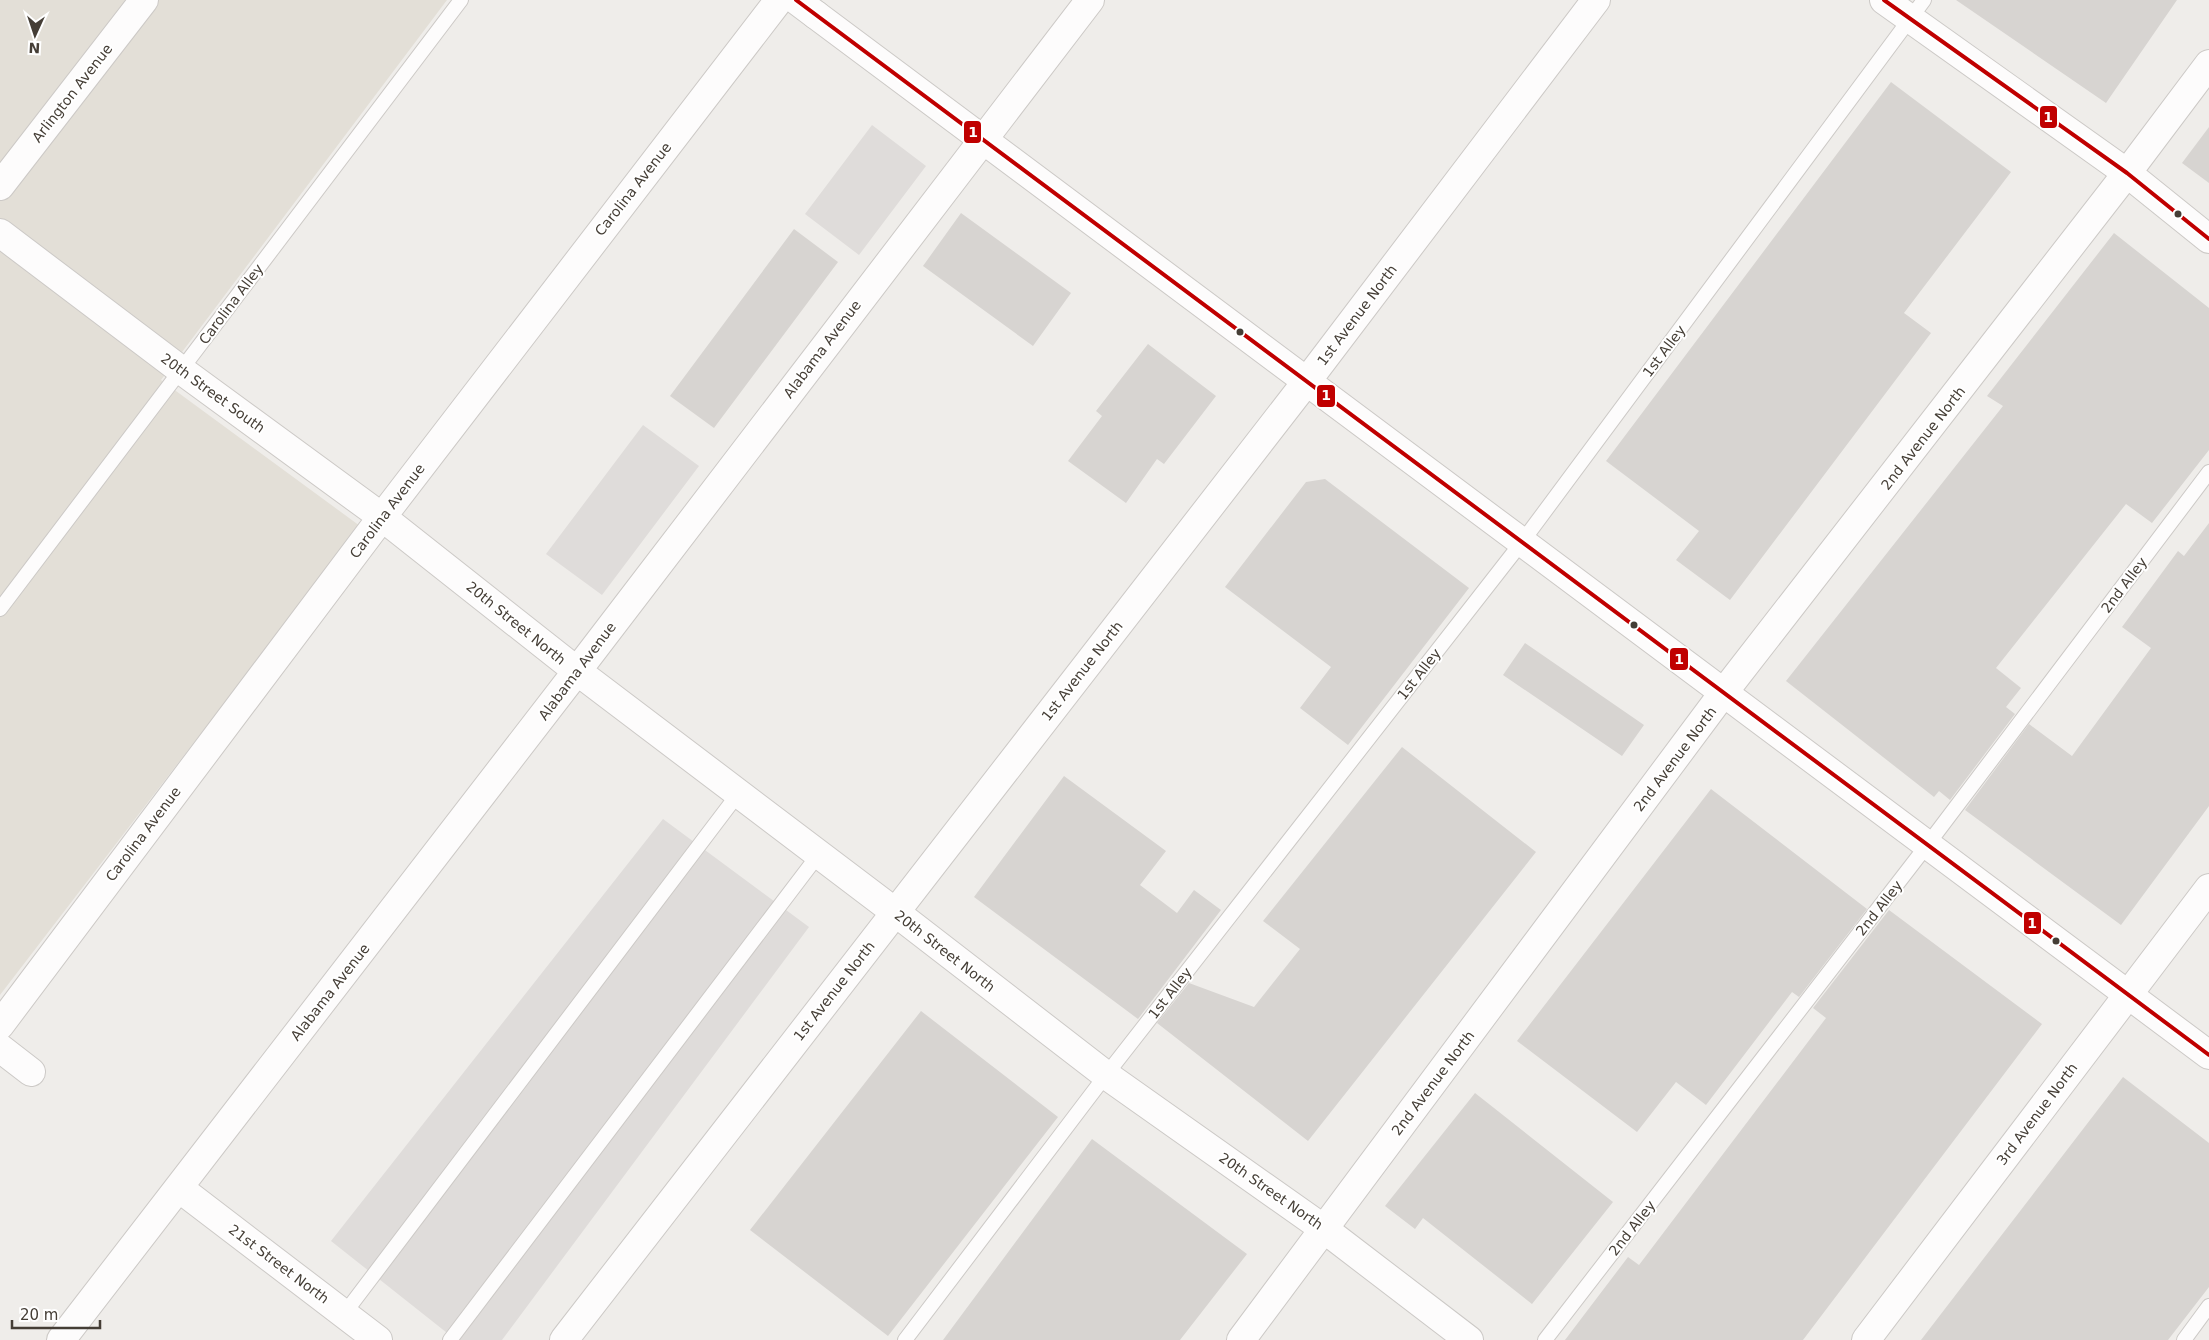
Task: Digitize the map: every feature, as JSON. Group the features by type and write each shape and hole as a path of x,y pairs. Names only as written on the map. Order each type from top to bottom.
{"street":[{"name":"Arlington Avenue","path":"0,186 144,0"},
{"name":"Carolina Avenue","path":"0,1025 382,517 778,0"},
{"name":"Alabama Avenue","path":"61,1340 1090,0"},
{"name":"1st Avenue North","path":"564,1340 1307,381 1596,0"},
{"path":"1884,0 1917,10 2209,239"},
{"path":"806,8 2209,1054"},
{"name":"2nd Avenue North","path":"1241,1340 1724,692 2127,173 2209,64"},
{"name":"20th Street South","path":"0,232 181,370 382,517 426,553"},
{"name":"20th Street North","path":"426,553 576,671 819,854 1106,1075 1324,1229 1469,1340"},
{"name":"3rd Avenue North","path":"1866,1340 2209,888"},
{"path":"0,1048 31,1072"},
{"name":"21st Street North","path":"179,1188 378,1340"}],"lane":[{"name":"Carolina Alley","path":"0,609 461,0"},
{"name":"1st Alley","path":"905,1340 1106,1075 1522,542 1917,10"},
{"name":"2nd Alley","path":"1545,1340 1928,844 2209,472"},
{"path":"344,1314 738,794"},
{"path":"450,1340 819,854"},
{"path":"2184,1340 2209,1306"}],"shaded area":[{"path":"0,0 447,0 161,380 360,526 0,995"},
{"path":"872,125 926,166 859,255 805,214"},
{"path":"643,425 699,466 602,595 546,554"},
{"path":"663,819 809,927 502,1340 456,1340 331,1241"}],"building":[{"path":"1956,0 2177,0 2106,103"},
{"path":"1891,82 2011,172 1904,313 1931,333 1730,600 1676,560 1699,531 1606,461"},
{"path":"2209,127 2209,183 2182,163"},
{"path":"961,213 1071,293 1033,346 923,266"},
{"path":"794,229 838,262 714,428 670,396"},
{"path":"2114,233 2209,308 2209,450 2152,523 2126,504 1996,668 2021,688 2006,707 2015,714 1950,800 1939,791 1934,797 1786,681 2003,406 1987,396"},
{"path":"1148,344 1216,396 1164,464 1157,459 1126,503 1068,461 1102,416 1096,411"},
{"path":"1325,479 1469,588 1348,745 1300,708 1331,667 1225,587 1306,482"},
{"path":"2209,523 2209,806 2121,925 1965,810 2029,724 2072,756 2151,648 2122,627 2178,551 2184,556"},
{"path":"1525,643 1644,725 1622,756 1503,675"},
{"path":"1402,747 1536,852 1308,1141 1157,1023 1189,983 1254,1007 1300,949 1263,921"},
{"path":"1064,776 1166,851 1140,885 1177,913 1194,890 1221,910 1138,1019 974,897"},
{"path":"1711,789 1867,909 1799,997 1792,992 1706,1105 1676,1082 1637,1132 1517,1041"},
{"path":"1889,910 2042,1024 1803,1340 1565,1340 1628,1257 1639,1265 1826,1018 1813,1008"},
{"path":"921,1011 1058,1117 888,1336 750,1230"},
{"path":"2123,1077 2209,1143 2209,1287 2168,1340 1921,1340"},
{"path":"1475,1093 1613,1202 1532,1304 1423,1218 1415,1229 1385,1206"},
{"path":"1092,1139 1247,1254 1180,1340 943,1340"}],"transit line":[{"name":"1","path":"796,0 2209,1055"},
{"name":"1","path":"1884,0 2127,173 2209,239"}]}
